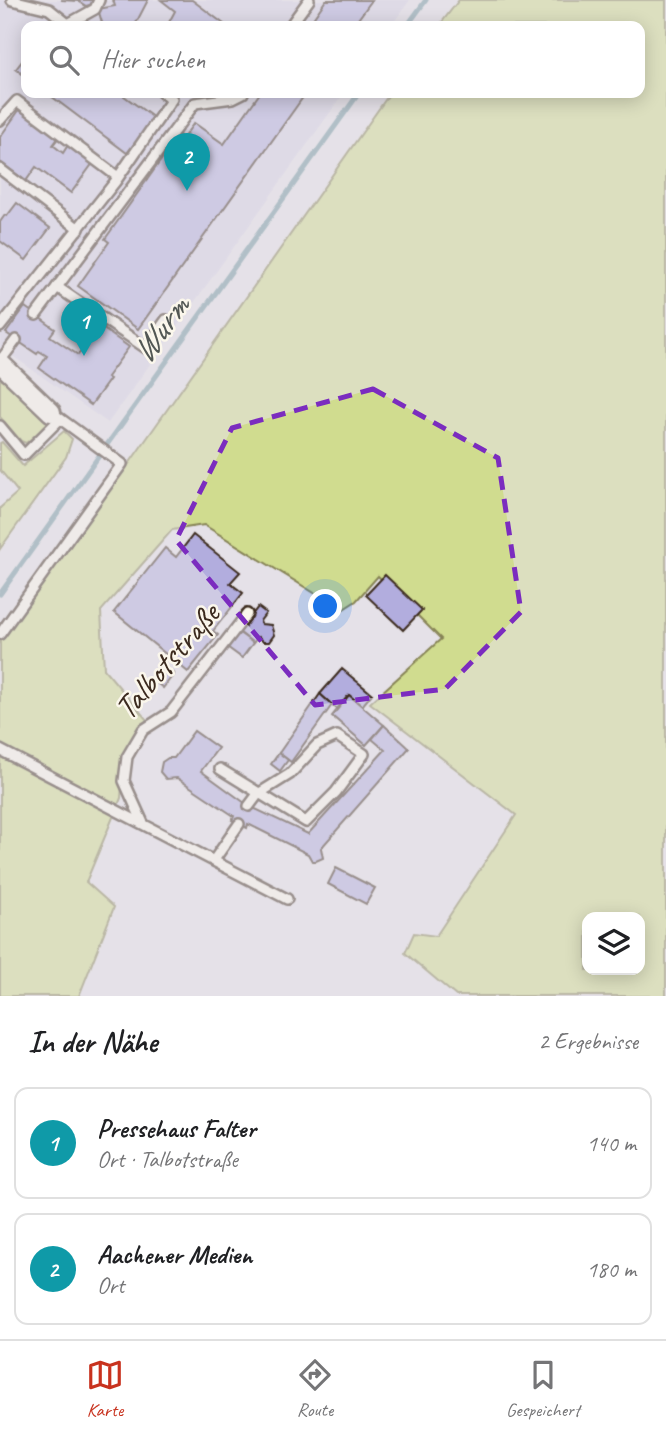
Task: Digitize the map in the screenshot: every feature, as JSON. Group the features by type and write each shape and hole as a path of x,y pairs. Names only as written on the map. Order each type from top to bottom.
{"street":[{"path":"0,362 55,415"}],"lane":[{"path":"12,0 49,9 64,21"},
{"path":"73,21 95,9 99,0"},
{"path":"293,21 304,2"},
{"path":"0,327 118,177 170,98"},
{"path":"36,315 195,103 233,98"},
{"path":"0,120 17,100 118,177"},
{"path":"0,169 79,229"},
{"path":"57,286 146,348 166,320"},
{"path":"0,362 16,340"},
{"path":"0,426 24,455 55,415 122,464 0,634"},
{"name":"Talbotstraße","path":"144,825 124,780 127,757 143,730 171,712 247,614"},
{"path":"220,769 258,794 306,822 336,792 364,754 337,736 317,745 290,774 258,794 249,806"},
{"path":"0,750 287,899"},
{"path":"214,860 239,824"}],"highlighted area":[{"path":"373,389 498,458 521,612 445,689 315,705 176,540 232,428"}],"shaded area":[{"path":"0,0 410,0 395,21 21,21 21,98 340,98 108,423 0,347"}],"green space":[{"path":"459,0 666,0 666,996 456,996 405,953 414,933 436,936 516,815 370,703 441,639 378,576 356,601 342,610 204,525 172,530 101,611 104,669 147,720 124,757 121,798 86,882 114,907 79,996 0,996 0,624 119,478 386,98 645,98 645,21 443,21"},
{"path":"0,379 14,386 51,422 26,443 21,441 0,417"},
{"path":"64,431 72,439 66,457 0,549 0,508 18,492 0,470 0,443 2,442 23,466"}],"building":[{"path":"61,0 94,0 93,4 86,6 78,1"},
{"path":"113,0 148,0 137,21 102,21 98,9 115,6"},
{"path":"161,0 192,0 220,21 170,21 175,11"},
{"path":"326,0 372,0 357,21 311,21"},
{"path":"54,98 127,98 154,118 127,153"},
{"path":"256,98 302,98 138,329 78,286 109,242 105,239 179,135 183,138 194,123 224,144"},
{"path":"20,109 59,137 53,145 63,153 68,145 93,163 71,193 36,167 26,181 0,162 0,137"},
{"path":"17,203 50,228 26,260 0,241 0,222"},
{"path":"25,307 55,329 50,336 78,355 99,326 129,347 91,405 39,368 47,356 39,351 37,354 6,333"},
{"path":"193,535 240,572 230,583 243,593 213,631 218,635 188,672 114,612 165,548 176,557"},
{"path":"385,575 422,610 403,630 366,595"},
{"path":"258,607 266,613 260,621 261,624 271,625 274,635 269,642 263,642 258,637 253,643 239,632"},
{"path":"238,632 253,643 242,658 227,647"},
{"path":"164,666 174,674 163,688 153,680"},
{"path":"342,669 372,694 362,706 349,695 337,709 320,694"},
{"path":"320,694 332,705 291,762 279,753"},
{"path":"349,695 384,725 366,745 332,716"},
{"path":"384,725 409,748 321,848 323,858 316,861 312,861 308,854 248,824 247,828 232,820 234,816 177,778 166,779 160,772 162,762 174,758 194,731 218,748 201,771 249,806 308,834 385,750 372,739"},
{"path":"279,753 288,760 280,771 271,764"},
{"path":"336,868 375,888 366,904 328,884"}],"waterway":[{"name":"Wurm","path":"411,21 426,0"},
{"name":"Wurm","path":"0,594 355,98"}],"place":[{"name":"Aachener Medien","path":"187,191"},
{"name":"Pressehaus Falter","path":"84,356"}]}
